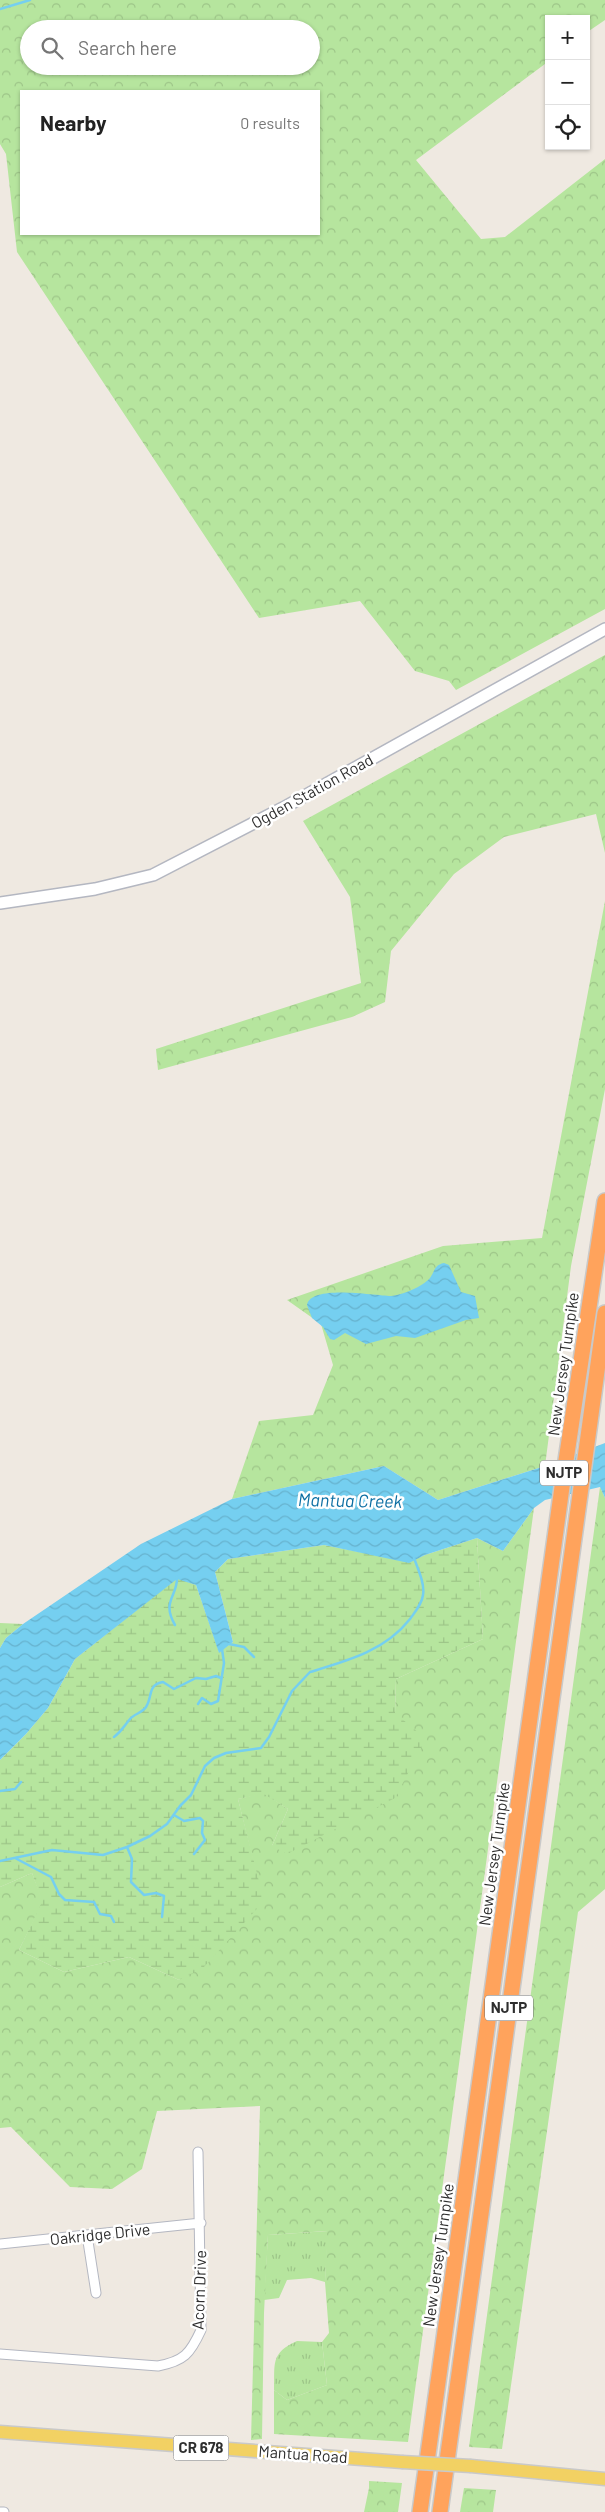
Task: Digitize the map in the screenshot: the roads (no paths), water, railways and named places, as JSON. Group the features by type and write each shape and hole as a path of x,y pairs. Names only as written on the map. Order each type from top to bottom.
{"highway":[{"name":"New Jersey Turnpike","path":"420,2512 559,1510 605,1201"},
{"name":"New Jersey Turnpike","path":"440,2512 605,1313"}],"main road":[{"name":"Mantua Road","path":"0,2432 471,2466 605,2479"}],"street":[{"name":"Ogden Station Road","path":"0,903 95,889 153,875 290,804 605,628"},
{"name":"Acorn Drive","path":"0,2354 158,2366 172,2363 185,2356 193,2348 201,2330 201,2223 198,2152"},
{"name":"Oakridge Drive","path":"0,2244 201,2223"},
{"path":"88,2235 96,2293"}],"water":[{"path":"444,1263 449,1265 461,1292 475,1296 479,1318 466,1320 415,1338 396,1336 366,1344 345,1333 334,1340 330,1339 323,1327 312,1318 307,1305 311,1299 331,1293 391,1296 401,1294 422,1284 430,1278 436,1267"},
{"name":"Mantua Creek","path":"605,1443 605,1498 600,1487 545,1500 534,1508 503,1551 477,1538 425,1555 409,1563 324,1545 228,1559 215,1572 233,1642 219,1653 196,1585 177,1579 75,1659 48,1708 0,1760 0,1648 6,1638 23,1624 141,1544 232,1499 384,1466 438,1500 545,1466"}],"waterway":[{"path":"0,9 30,0"},
{"path":"0,1861 52,1850 103,1855 127,1847 150,1836 167,1824 191,1795 205,1766 214,1758 226,1753 261,1748 269,1737 292,1691 310,1672 338,1664 377,1647 400,1630 416,1611 422,1598 422,1581 414,1558"},
{"path":"175,1625 171,1617 170,1604 177,1584 177,1577"},
{"path":"229,1644 244,1647 254,1657"},
{"path":"198,1704 202,1698 211,1704 218,1701 224,1663 222,1649"},
{"path":"114,1737 132,1717 146,1707 152,1688 158,1683 163,1682 174,1689 196,1678 206,1679 216,1676 221,1678"},
{"path":"0,1791 15,1789 21,1782"},
{"path":"174,1815 184,1821 200,1818 203,1821 202,1833 205,1840 194,1854"},
{"path":"127,1847 132,1859 131,1882 144,1895 156,1893 164,1896 162,1917"},
{"path":"15,1858 51,1877 59,1894 65,1900 94,1902 100,1914 111,1916 114,1922"}]}
